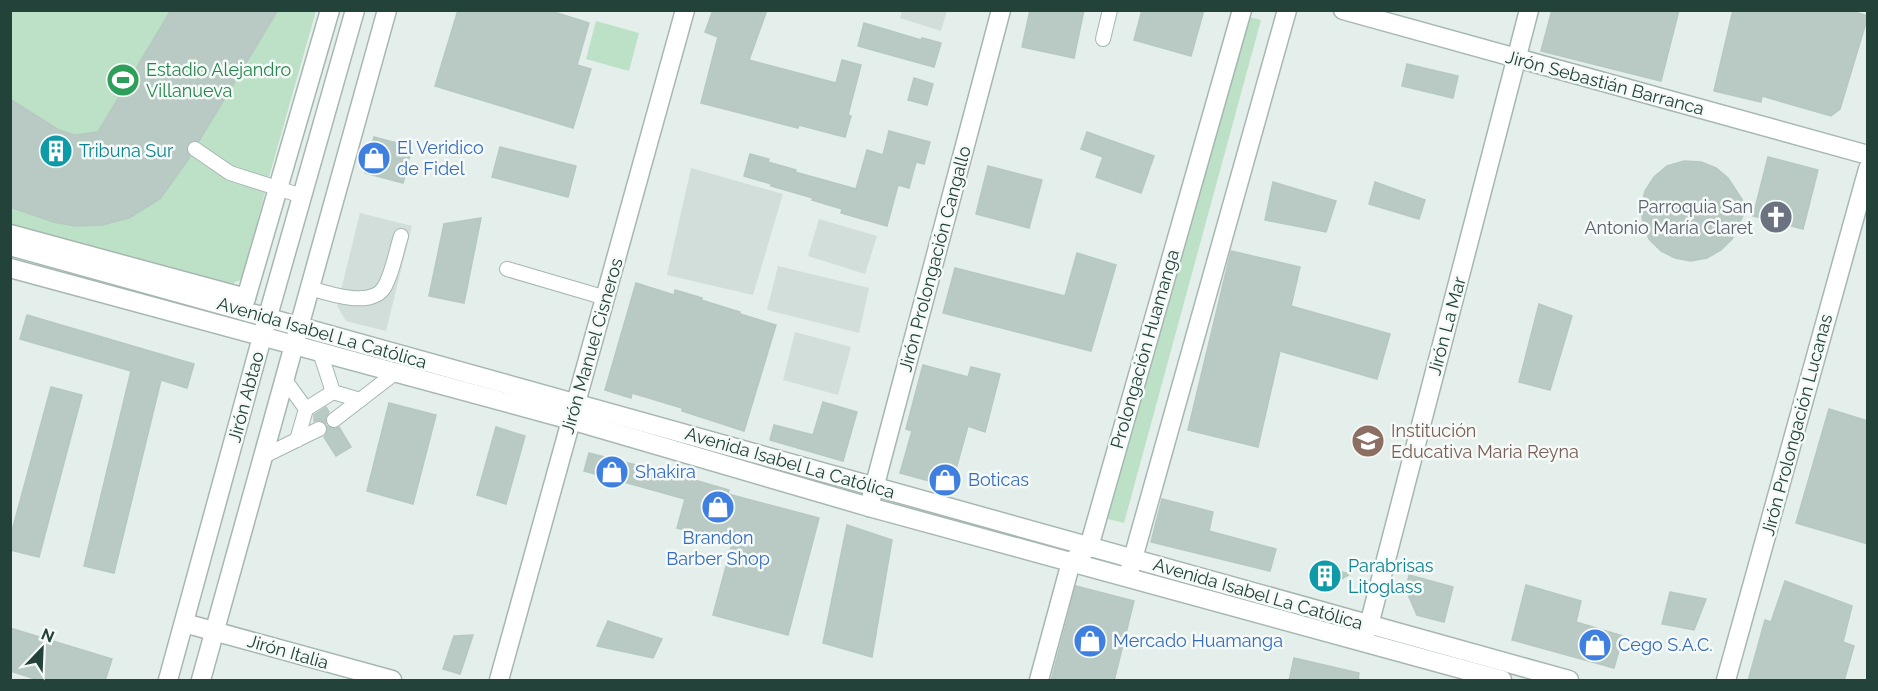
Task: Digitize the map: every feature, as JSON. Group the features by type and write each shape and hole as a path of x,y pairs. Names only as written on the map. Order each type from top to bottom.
{"street":[{"path":"10,234 244,304 330,10"},
{"name":"Jirón Abtao","path":"168,681 267,317 355,10"},
{"name":"Jirón Abtao","path":"201,681 387,10"},
{"name":"Jirón Manuel Cisneros","path":"499,681 685,10"},
{"name":"Jirón Prolongación Cangallo","path":"869,507 1001,10"},
{"name":"Prolongación Huamanga","path":"1089,547 1242,10"},
{"path":"1128,577 1287,10"},
{"name":"Jirón Sebastián Barranca","path":"1342,10 1868,155"},
{"name":"Jirón La Mar","path":"1365,633 1530,10"},
{"name":"Jirón Prolongación Lucanas","path":"1726,681 1868,169"},
{"name":"Avenida Isabel La Católica","path":"10,246 244,304 267,317 574,412 869,507 1128,577 1569,681"},
{"name":"Avenida Isabel La Católica","path":"10,268 395,373 574,412 875,487 1133,559 1365,633 1502,681"},
{"path":"1040,681 1071,562 1089,547"},
{"name":"Jirón Italia","path":"184,623 392,681"}],"lane":[{"path":"1102,39 1110,10"},
{"path":"195,149 230,173 302,196"},
{"path":"310,288 354,299 375,296 384,287 401,236"},
{"path":"507,269 606,298"},
{"path":"320,352 333,392"},
{"path":"334,420 395,373"},
{"path":"285,380 306,409"},
{"path":"297,440 306,409 333,392 360,400"},
{"path":"264,456 319,429"}],"shaded area":[{"path":"902,10 947,11 941,31 900,18"},
{"path":"691,168 783,194 753,295 667,275"},
{"path":"360,213 412,226 386,331 346,321 337,306"},
{"path":"819,219 877,236 865,274 808,256"},
{"path":"778,266 869,288 859,333 767,310"},
{"path":"795,332 851,347 838,395 783,380"}],"green space":[{"name":"Estadio Alejandro Villanueva","path":"10,11 316,11 267,184 243,279 222,288 11,229"},
{"path":"1241,15 1261,20 1124,523 1104,518"},
{"path":"596,21 639,33 629,71 586,59"}],"building":[{"name":"Estadio Alejandro Villanueva","path":"171,10 278,10 199,141 187,144 190,157 160,199 129,218 102,225 76,226 53,222 10,207 10,99 59,130 74,135 98,132"},
{"path":"458,10 548,10 589,23 577,65 591,69 573,128 435,86"},
{"path":"713,10 767,10 749,60 836,83 842,60 861,65 848,115 851,116 845,137 799,125 798,128 701,103 718,37 705,32"},
{"path":"1030,10 1084,10 1074,58 1022,47"},
{"path":"1142,10 1204,10 1191,56 1134,40"},
{"path":"1552,10 1679,10 1661,81 1541,51"},
{"path":"1733,10 1848,10 1868,16 1840,109 1831,116 1762,96 1761,102 1714,91"},
{"path":"864,23 921,40 922,38 941,43 934,67 858,46"},
{"path":"1407,64 1458,76 1453,98 1402,86"},
{"path":"914,78 933,84 927,105 908,100"},
{"path":"889,131 930,142 924,164 916,162 909,188 898,185 887,226 841,213 842,209 744,176 750,154 769,159 768,162 796,170 795,172 856,189 867,150 883,155"},
{"path":"1087,132 1154,156 1141,193 1096,177 1103,157 1081,149"},
{"path":"374,137 412,147 403,183 365,173"},
{"path":"500,147 576,166 568,197 492,177"},
{"path":"1768,157 1818,170 1803,229 1753,216"},
{"path":"1684,161 1701,162 1716,168 1728,178 1747,207 1732,239 1721,250 1707,258 1691,261 1675,258 1661,251 1649,239 1643,224 1641,208 1645,191 1654,177 1667,166"},
{"path":"988,166 1042,180 1029,228 976,214"},
{"path":"1273,182 1336,201 1326,232 1265,220"},
{"path":"1375,182 1425,200 1419,219 1369,204"},
{"path":"481,218 464,303 429,296 444,224"},
{"path":"1231,251 1300,267 1291,306 1390,334 1377,379 1280,351 1258,447 1188,430"},
{"path":"1077,253 1116,265 1091,351 943,313 955,268 1065,296"},
{"path":"636,283 674,295 675,290 702,298 701,300 776,325 744,431 682,411 682,408 632,393 631,398 605,390"},
{"path":"1539,304 1572,316 1550,390 1519,382"},
{"path":"27,315 194,364 187,388 161,380 114,573 84,566 131,371 20,339"},
{"path":"923,365 968,377 971,367 1000,374 985,432 968,426 951,487 900,473 912,431 906,429"},
{"path":"51,387 82,395 39,557 10,550 10,538"},
{"path":"823,402 857,412 843,461 770,440 774,425 813,435"},
{"path":"389,403 436,415 413,504 367,491"},
{"path":"326,407 329,412 326,424 320,420 314,421 314,415"},
{"path":"1829,409 1868,421 1868,544 1796,523"},
{"path":"327,426 335,429 339,427 351,447 336,456 324,437 327,433"},
{"path":"496,427 525,436 506,504 477,495"},
{"path":"589,453 691,479 729,490 728,494 819,518 788,635 713,615 732,544 677,528 685,499 584,471"},
{"path":"1162,499 1213,512 1209,531 1276,549 1270,571 1151,542"},
{"path":"847,525 892,540 872,657 823,643"},
{"name":"Parabrisas Litoglass","path":"1315,565 1350,574 1328,587 1311,582"},
{"path":"1409,575 1453,587 1444,622 1417,615 1406,590"},
{"path":"1785,581 1852,606 1843,642 1854,646 1844,681 1748,681 1765,620 1771,622"},
{"path":"1526,585 1581,601 1576,622 1623,636 1614,668 1512,640"},
{"name":"Mercado Huamanga","path":"1076,586 1134,601 1114,681 1051,681"},
{"path":"1670,592 1706,599 1694,630 1662,624"},
{"path":"608,621 662,639 653,658 597,646"},
{"path":"10,628 112,659 105,681 42,681 10,671"},
{"path":"473,635 460,674 443,669 454,636"},
{"path":"1294,658 1359,673 1358,681 1289,681"}],"place":[{"name":"Estadio Alejandro Villanueva","path":"123,80"},
{"name":"Tribuna Sur","path":"56,151"},
{"name":"El Veridico de Fidel","path":"374,158"},
{"name":"Parroquia San Antonio María Claret","path":"1776,217"},
{"name":"Institución Educativa Maria Reyna","path":"1368,441"},
{"name":"Shakira","path":"612,472"},
{"name":"Boticas","path":"945,480"},
{"name":"Brandon Barber Shop","path":"718,507"},
{"name":"Parabrisas Litoglass","path":"1325,576"},
{"name":"Mercado Huamanga","path":"1090,641"},
{"name":"Cego S.A.C.","path":"1595,645"}]}
